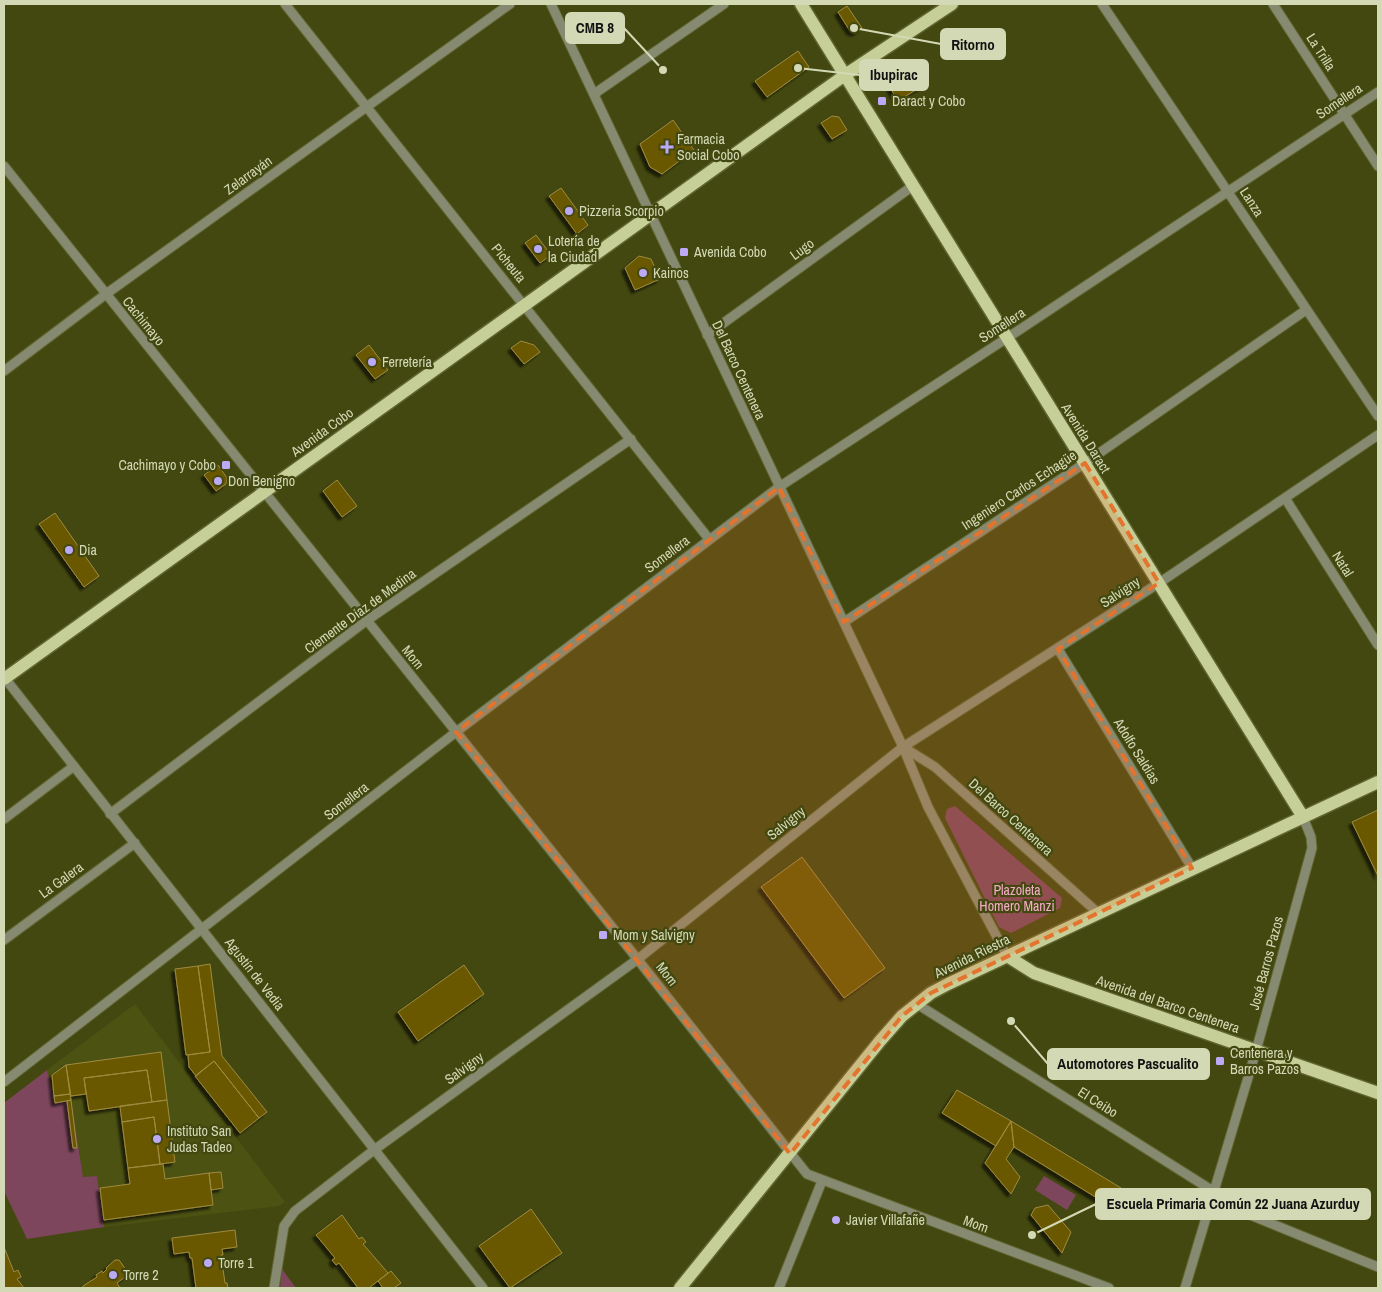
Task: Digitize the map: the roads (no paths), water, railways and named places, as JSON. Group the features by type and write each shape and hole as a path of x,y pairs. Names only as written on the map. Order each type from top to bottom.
{"main road":[{"name":"Avenida Daract","path":"801,4 1303,817"},
{"name":"Avenida Cobo","path":"4,678 845,75 952,4"},
{"name":"Avenida Riestra","path":"680,1288 880,1041 902,1016 931,993 1097,912 1378,782"},
{"name":"Avenida del Barco Centenera","path":"1007,956 1034,973 1378,1093"}],"street":[{"name":"Picheuta","path":"285,4 710,540"},
{"name":"Zelarrayán","path":"4,371 106,294 510,4"},
{"name":"Del Barco Centenera","path":"551,4 903,747 928,807 1007,956"},
{"path":"594,94 724,4"},
{"name":"Lanza","path":"1102,4 1378,416"},
{"name":"La Trilla","path":"1273,4 1378,166"},
{"name":"Somellera","path":"4,1082 203,930 456,732 779,486 1007,338 1378,92"},
{"name":"Cachimayo","path":"4,166 264,492"},
{"name":"Lugo","path":"708,335 914,185"},
{"name":"Ingeniero Carlos Echagüe","path":"844,622 1085,464 1306,310"},
{"name":"Salvigny","path":"274,1288 284,1226 295,1211 374,1150 638,959 903,747 1159,583 1378,435"},
{"name":"Clemente Díaz de Medina","path":"110,814 366,621 631,439"},
{"name":"Mom","path":"264,492 638,959 807,1174 1096,1286 1109,1288"},
{"name":"Natal","path":"1285,498 1378,645"},
{"name":"Adolfo Saldías","path":"1058,649 1192,868"},
{"name":"Agustín de Vedia","path":"4,678 483,1288"},
{"name":"Del Barco Centenera","path":"903,747 935,767 1097,912"},
{"path":"4,819 74,766"},
{"name":"José Barros Pazos","path":"1184,1288 1256,1051 1312,848 1311,837 1303,817"},
{"name":"La Galera","path":"4,940 135,843"},
{"name":"El Ceibo","path":"917,1004 1213,1192 1234,1208 1378,1267"},
{"path":"779,1288 822,1181"}],"place":[{"name":"Ritorno","path":"854,28"},
{"name":"Ibupirac","path":"798,68"},
{"name":"CMB 8","path":"663,70"},
{"name":"Daract y Cobo","path":"882,101"},
{"name":"Farmacia Social Cobo","path":"667,147"},
{"name":"Pizzeria Scorpio","path":"569,211"},
{"name":"Lotería de la Ciudad","path":"538,249"},
{"name":"Avenida Cobo","path":"684,252"},
{"name":"Kainos","path":"643,273"},
{"name":"Ferretería","path":"372,362"},
{"name":"Cachimayo y Cobo","path":"226,465"},
{"name":"Don Benigno","path":"218,481"},
{"name":"Dia","path":"69,550"},
{"name":"Mom y Salvigny","path":"603,935"},
{"name":"Automotores Pascualito","path":"1011,1021"},
{"name":"Centenera y Barros Pazos","path":"1220,1061"},
{"name":"Instituto San Judas Tadeo","path":"157,1139"},
{"name":"Javier Villafañe","path":"836,1220"},
{"name":"Escuela Primaria Común 22 Juana Azurduy","path":"1032,1235"},
{"name":"Torre 1","path":"208,1263"},
{"name":"Torre 2","path":"113,1275"}],"park label":[{"name":"Plazoleta Homero Manzi","path":"1017,898"}]}
